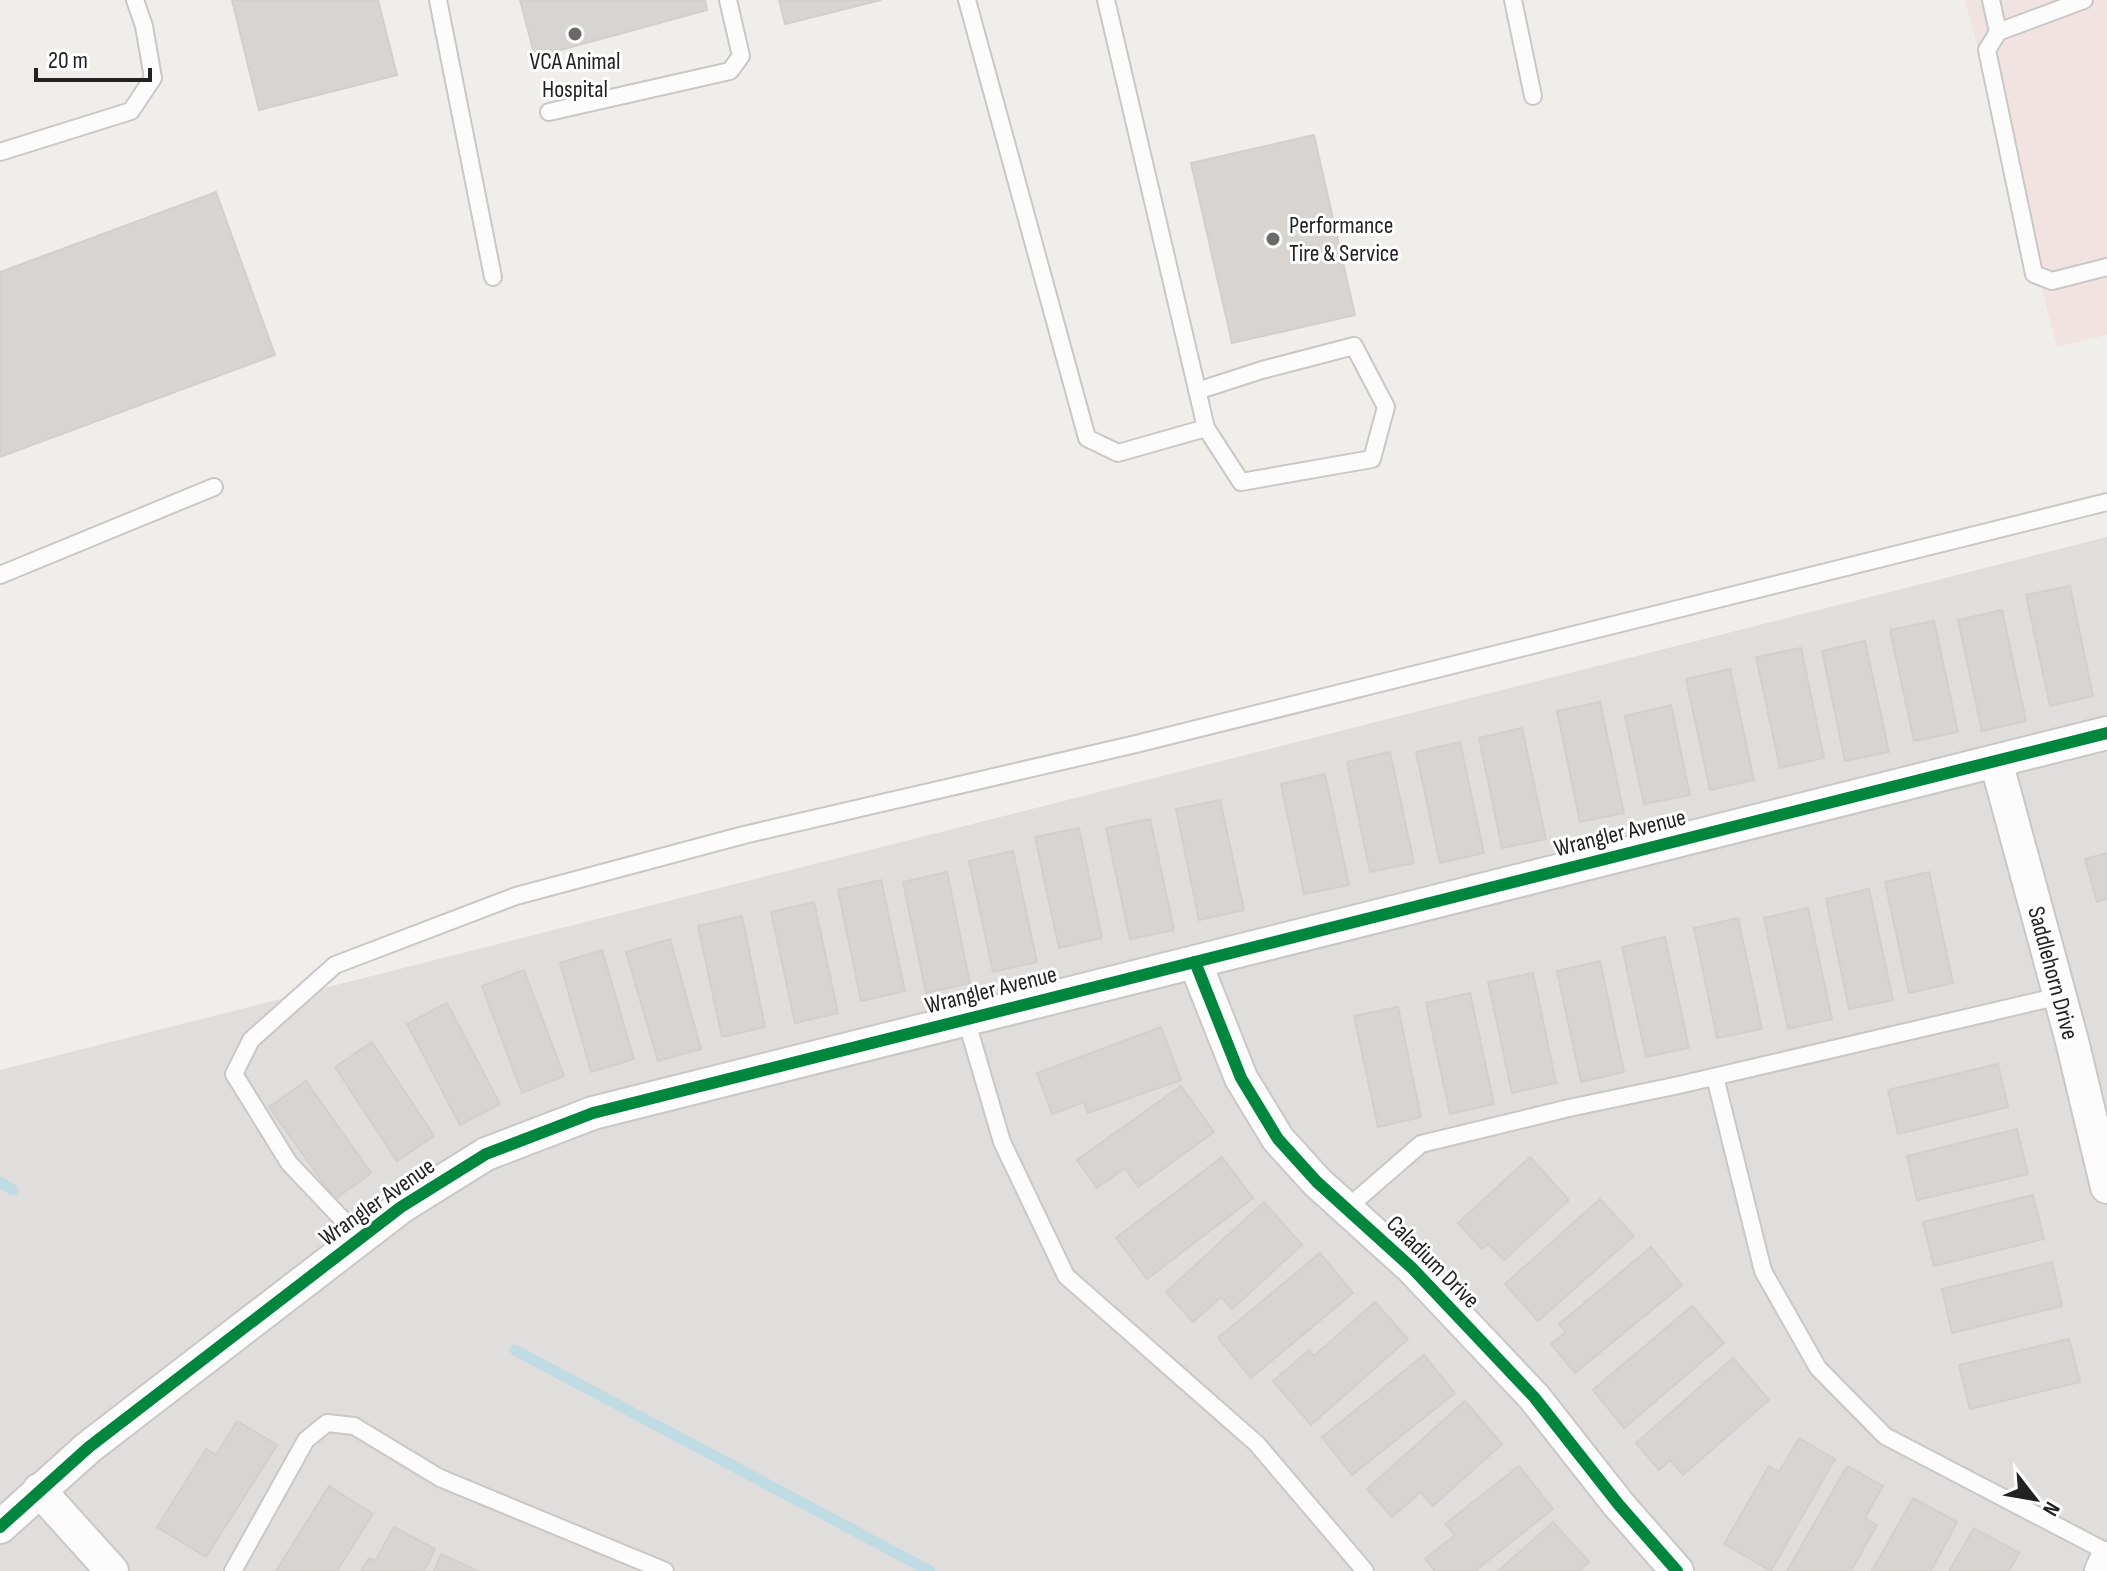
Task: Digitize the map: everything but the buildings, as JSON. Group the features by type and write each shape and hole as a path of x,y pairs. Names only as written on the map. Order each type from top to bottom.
{"street":[{"name":"Wrangler Avenue","path":"0,1527 89,1447 401,1207 486,1154 593,1113 2107,733"},
{"name":"Saddlehorn Drive","path":"1996,761 2060,996 2107,1187"},
{"name":"Caladium Drive","path":"1195,962 1241,1078 1278,1139 1317,1182 1412,1268 1534,1397 1619,1505 1677,1571"},
{"path":"39,1490 112,1571"},
{"path":"2101,1571 2107,1555"}],"lane":[{"path":"0,152 131,111 153,78 144,26 135,0"},
{"path":"438,0 493,277"},
{"path":"549,112 730,71 741,56 728,0"},
{"path":"967,0 1087,438 1118,453 1206,428"},
{"path":"1106,0 1197,391 1206,428 1241,482 1372,459 1386,407 1354,346 1197,391"},
{"path":"1513,0 1533,96"},
{"path":"1991,0 1998,32"},
{"path":"2084,0 1998,32 1987,50 2034,274 2052,281 2107,267"},
{"path":"0,575 214,487"},
{"path":"360,1238 289,1163 234,1074 251,1040 335,965 516,896 744,835 1136,744 2107,502"},
{"path":"1346,1209 1421,1144 2060,996"},
{"path":"966,1019 1002,1142 1066,1276 1257,1444 1365,1571"},
{"path":"1715,1077 1763,1271 1818,1368 1885,1436 2107,1555"},
{"path":"233,1571 306,1440 327,1423 354,1426 440,1478 665,1571"}],"shaded area":[{"path":"1965,0 2107,0 2107,335 2057,347"},
{"path":"2107,537 2107,1571 0,1571 0,1070"}],"waterway":[{"path":"0,1182 13,1190"},
{"path":"515,1350 930,1571"}],"cycle path":[{"path":"0,1527 89,1447 401,1207 486,1154 593,1113 2107,733"},
{"path":"1195,962 1241,1078 1278,1139 1317,1182 1412,1268 1534,1397 1619,1505 1677,1571"}],"place":[{"name":"VCA Animal Hospital","path":"575,34"},
{"name":"Performance Tire & Service","path":"1273,239"}]}
